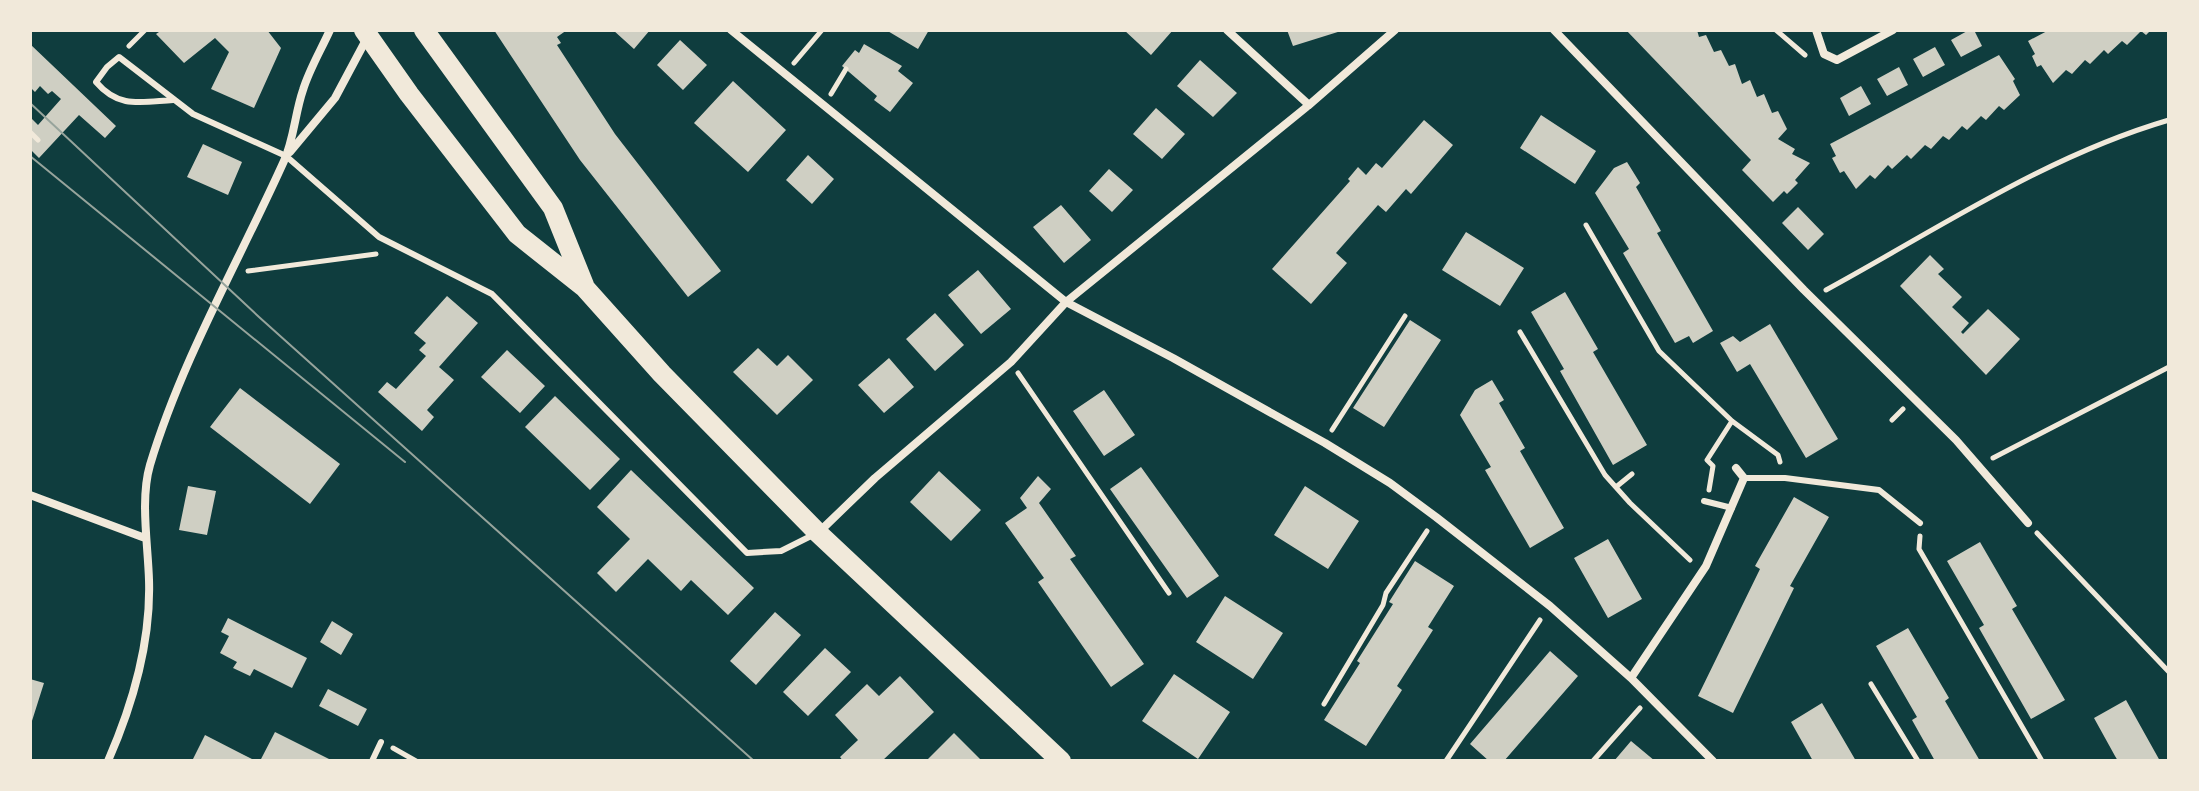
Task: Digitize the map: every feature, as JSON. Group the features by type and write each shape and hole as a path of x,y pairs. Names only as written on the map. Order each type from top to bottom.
{"main road":[{"path":"424,30 553,208 585,288"},
{"path":"366,33 517,234 585,288 673,386 818,533 1061,761"}],"street":[{"path":"108,761 124,724 139,675 149,581 145,538 149,468 182,382 286,156 303,88 330,30"},
{"path":"731,30 1066,302 1325,443 1390,483 1436,517 1550,606 1631,678 1713,761"},
{"path":"1227,30 1309,105"},
{"path":"818,533 875,478 1011,362 1066,302 1309,105 1395,30"},
{"path":"1554,30 1811,298 1956,440 2028,523"},
{"path":"1816,30 1824,54 1837,60 1893,30"},
{"path":"286,156 335,98 366,33"},
{"path":"1631,678 1706,566 1744,478 1736,468"},
{"path":"30,495 145,538"}],"lane":[{"path":"173,100 126,103 107,96 96,82 119,57 193,114 286,156 379,237 492,294 747,553 781,551 818,533"},
{"path":"1744,478 1785,478 1879,490 1920,523"},
{"path":"1704,501 1732,508"},
{"path":"372,761 381,742"}],"path":[{"path":"785,73 822,30"},
{"path":"1776,30 1814,63 1824,54"},
{"path":"842,75 846,69"},
{"path":"1811,298 2022,180 2140,129 2169,120"},
{"path":"30,132 38,140"},
{"path":"1586,225 1659,351 1732,421 1778,455 1785,478"},
{"path":"232,273 405,250"},
{"path":"1338,421 1405,316"},
{"path":"1520,332 1605,475 1692,561 1706,566"},
{"path":"1011,362 1169,593"},
{"path":"1978,466 2169,367"},
{"path":"1616,487 1632,474"},
{"path":"1324,704 1383,605 1386,593 1436,517"},
{"path":"2028,523 2169,672"},
{"path":"1919,549 2042,761"},
{"path":"1446,761 1550,606"},
{"path":"1871,684 1918,761"},
{"path":"1593,761 1651,698"},
{"path":"381,742 416,761"}],"building":[{"path":"162,30 267,30 281,48 254,108 211,89 229,52 215,38 184,63 156,34"},
{"path":"494,30 567,30 557,37 561,43 557,45 615,134 721,271 688,297 580,160"},
{"path":"613,30 650,30 634,49"},
{"path":"886,30 929,30 918,49"},
{"path":"1124,30 1173,30 1151,55"},
{"path":"1287,30 1341,30 1341,31 1293,46"},
{"path":"1626,30 1697,30 1699,37 1706,35 1714,52 1721,50 1729,66 1735,64 1742,84 1750,80 1757,97 1764,94 1772,113 1778,111 1787,129 1778,139 1795,149 1792,154 1810,163 1795,180 1798,183 1773,202 1742,170 1751,160"},
{"path":"1974,30 1982,46 1961,57 1951,40"},
{"path":"2049,30 2151,30 2146,35 2141,31 2127,45 2122,41 2108,54 2104,50 2090,64 2085,60 2072,74 2066,70 2053,83 2041,65 2037,67 2028,41"},
{"path":"680,40 707,65 683,90 657,65"},
{"path":"30,44 116,126 105,138 79,115 39,158 30,149 30,117 38,125 61,99 52,91 48,94 40,86 35,92 30,87"},
{"path":"864,44 902,66 898,71 913,83 890,112 874,100 877,96 842,66 855,50 859,53"},
{"path":"1935,47 1945,65 1923,77 1913,59"},
{"path":"1999,55 2015,79 2013,81 2020,95 2004,110 1999,106 1986,120 1981,116 1967,130 1962,126 1949,140 1943,136 1931,149 1925,145 1911,159 1907,155 1892,169 1888,165 1875,179 1870,175 1856,189 1844,171 1840,173 1832,158 1836,156 1830,144"},
{"path":"1200,60 1237,93 1213,117 1177,86"},
{"path":"1899,67 1908,85 1887,96 1877,79"},
{"path":"733,81 786,130 748,172 694,123"},
{"path":"1861,86 1871,104 1849,116 1840,98"},
{"path":"1156,108 1185,134 1162,159 1133,134"},
{"path":"1541,115 1596,151 1575,184 1520,148"},
{"path":"1424,120 1453,145 1411,194 1406,189 1386,212 1378,205 1336,253 1347,263 1311,304 1272,269 1350,181 1348,179 1358,167 1366,175 1376,163 1382,168"},
{"path":"203,144 242,162 228,195 187,177"},
{"path":"808,155 834,179 812,204 786,180"},
{"path":"1627,162 1640,183 1636,187 1661,231 1657,233 1713,331 1693,343 1689,336 1675,343 1623,253 1629,249 1595,193 1614,168"},
{"path":"1109,169 1133,190 1112,212 1089,191"},
{"path":"1061,205 1091,240 1064,263 1033,227"},
{"path":"1798,207 1824,234 1808,250 1782,223"},
{"path":"1466,232 1524,268 1500,306 1442,270"},
{"path":"1930,255 1944,269 1938,274 1962,297 1952,307 1969,323 1961,332 1963,334 1988,309 2020,339 1986,375 1900,286"},
{"path":"978,270 1011,309 981,334 948,295"},
{"path":"1565,292 1598,349 1593,352 1647,445 1613,465 1531,312"},
{"path":"447,296 478,323 439,367 454,380 427,410 434,417 422,431 378,392 387,382 396,389 426,356 419,350 426,343 414,333"},
{"path":"935,313 964,345 935,371 906,339"},
{"path":"1410,320 1441,340 1384,427 1353,408"},
{"path":"1770,324 1838,439 1806,458 1750,364 1737,372 1720,343 1733,336 1740,342"},
{"path":"758,348 777,366 788,355 813,380 777,415 733,372"},
{"path":"507,350 545,386 520,413 481,377"},
{"path":"889,358 914,387 884,413 858,385"},
{"path":"1492,380 1504,400 1499,403 1525,448 1520,451 1564,528 1530,548 1485,470 1491,467 1460,415 1475,390"},
{"path":"240,388 340,464 310,504 210,427"},
{"path":"1104,390 1135,435 1104,456 1073,411"},
{"path":"555,396 620,459 590,490 525,427"},
{"path":"1141,467 1219,576 1187,598 1110,489"},
{"path":"631,470 754,588 728,615 691,580 681,591 648,559 616,592 597,573 630,539 597,507"},
{"path":"939,471 981,510 951,541 910,502"},
{"path":"1038,476 1051,489 1039,503 1076,556 1070,559 1144,664 1111,687 1038,582 1044,578 1005,523 1027,508 1020,498"},
{"path":"188,486 216,491 207,535 179,530"},
{"path":"1305,486 1359,521 1328,569 1274,535"},
{"path":"1794,497 1829,517 1790,586 1794,588 1733,713 1698,696 1760,569 1755,566"},
{"path":"1608,539 1642,599 1608,618 1574,558"},
{"path":"1980,542 2017,606 2012,609 2065,700 2031,719 1979,628 1984,625 1947,561"},
{"path":"1415,561 1454,586 1428,627 1433,630 1397,686 1402,690 1366,746 1324,720 1360,663 1357,661 1393,604 1389,602"},
{"path":"1225,596 1283,633 1253,679 1196,642"},
{"path":"775,612 801,635 756,685 730,661"},
{"path":"228,618 307,658 292,688 254,669 250,676 233,668 237,662 220,653 229,636 221,632"},
{"path":"332,621 353,634 341,655 320,642"},
{"path":"1908,628 1949,698 1945,701 1980,761 1935,761 1912,720 1917,717 1876,646"},
{"path":"825,648 851,672 808,716 783,692"},
{"path":"1550,651 1578,676 1504,761 1489,761 1470,744"},
{"path":"1174,674 1230,712 1198,759 1142,721"},
{"path":"900,676 934,712 882,761 843,761 840,757 858,740 835,715 867,684 879,696"},
{"path":"30,679 44,683 31,724 30,724"},
{"path":"328,689 367,709 358,726 319,706"},
{"path":"2126,700 2160,761 2118,761 2115,756 2094,718"},
{"path":"1822,703 1856,761 1813,761 1791,722"},
{"path":"275,732 333,761 260,761"},
{"path":"954,733 982,761 926,761"},
{"path":"205,735 242,754 256,761 192,761"},
{"path":"1631,741 1655,761 1614,761"}],"tram line":[{"path":"30,103 259,317 754,761"},
{"path":"30,156 405,462"}]}
